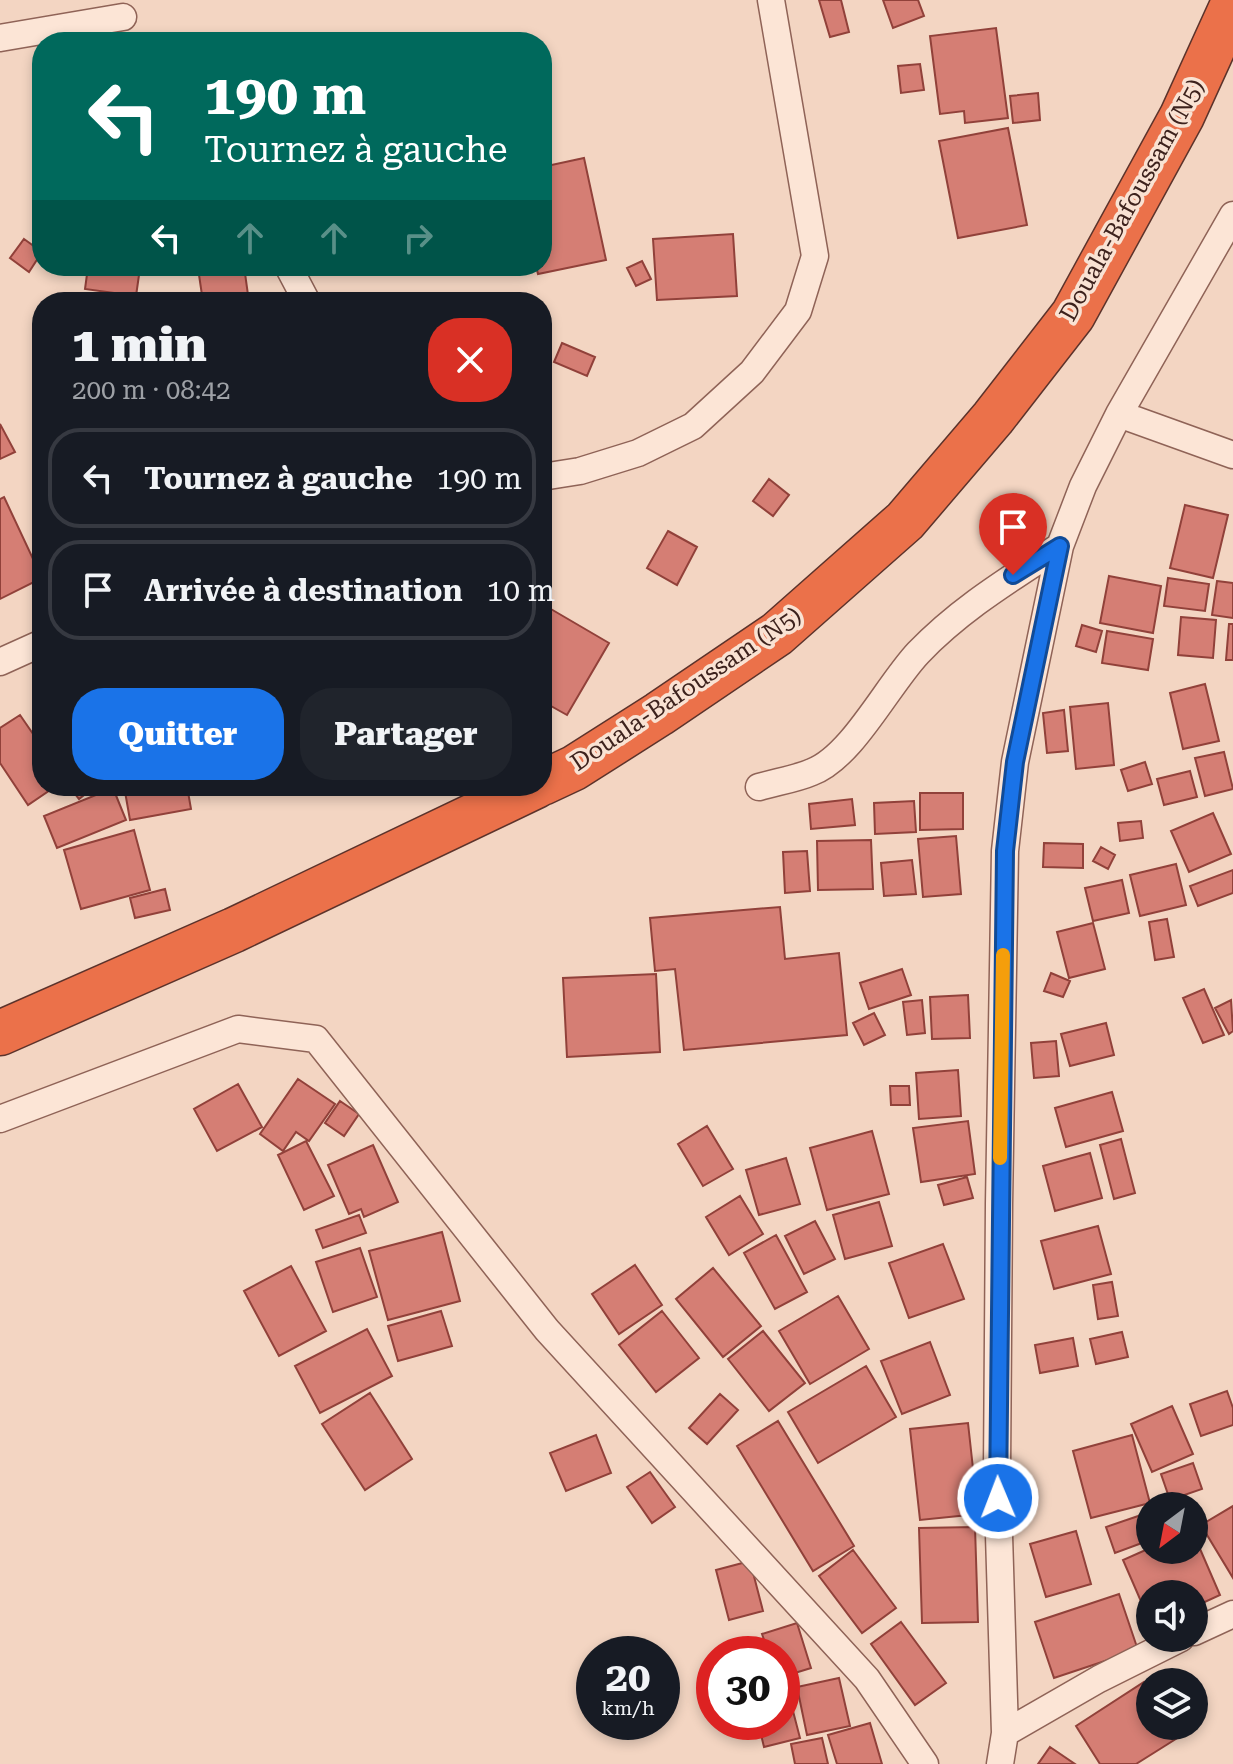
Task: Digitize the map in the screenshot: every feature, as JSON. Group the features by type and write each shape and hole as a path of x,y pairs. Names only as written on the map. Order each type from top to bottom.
{"highway":[{"name":"Douala-Bafoussam (N5)","path":"552,778 647,722 777,634 905,521 993,418 1073,315 1182,116 1233,4"},
{"path":"0,1033 234,930 515,796"}],"street":[{"path":"552,475 580,471 638,453 693,426 752,372 798,311 815,256 771,0"},
{"path":"35,32 123,17"},
{"path":"0,38 32,33"},
{"path":"1000,1764 1005,1733 997,1469 1005,851 1015,762 1060,546 1083,486 1119,414 1233,215"},
{"path":"1119,414 1233,455"},
{"path":"759,787 815,772 837,756 855,737 887,689 939,633 974,602 1060,546"},
{"path":"0,662 32,648"},
{"path":"0,1119 238,1029 316,1039 547,1330 867,1679 925,1764"},
{"path":"1208,1626 1233,1614"},
{"path":"1005,1733 1153,1652"}],"building":[{"path":"819,0 841,0 849,32 830,37"},
{"path":"883,0 918,0 924,16 893,28"},
{"path":"996,28 1008,118 965,123 964,111 940,114 930,36"},
{"path":"920,64 924,90 901,93 898,66"},
{"path":"1038,93 1040,120 1013,123 1010,96"},
{"path":"1008,128 1027,225 958,238 939,141"},
{"path":"584,158 606,260 552,271 552,165"},
{"path":"733,234 737,296 657,300 653,239"},
{"path":"24,239 32,245 32,267 29,272 10,258"},
{"path":"642,261 651,279 636,286 627,268"},
{"path":"87,276 139,276 137,292 85,289"},
{"path":"199,276 245,276 248,292 202,292"},
{"path":"562,343 595,357 587,376 554,362"},
{"path":"0,424 15,452 0,459"},
{"path":"769,479 789,495 773,516 753,501"},
{"path":"4,497 32,557 32,583 0,599 0,499"},
{"path":"1185,505 1228,515 1213,578 1170,568"},
{"path":"668,531 697,547 677,585 647,568"},
{"path":"1109,576 1161,586 1153,633 1100,623"},
{"path":"1168,578 1209,584 1205,611 1164,606"},
{"path":"1217,581 1233,583 1233,618 1212,615"},
{"path":"552,610 609,643 567,715 552,707"},
{"path":"1181,617 1216,620 1213,658 1178,655"},
{"path":"1229,624 1233,624 1233,660 1226,660"},
{"path":"1082,625 1102,631 1096,652 1076,646"},
{"path":"1107,631 1153,639 1148,670 1102,663"},
{"path":"1205,684 1219,741 1183,749 1170,693"},
{"path":"1108,703 1114,765 1076,769 1070,707"},
{"path":"1064,710 1068,751 1047,753 1043,713"},
{"path":"20,715 32,732 32,796 41,796 28,805 0,763 0,728"},
{"path":"1224,752 1233,789 1205,796 1195,758"},
{"path":"1145,762 1152,784 1128,791 1121,770"},
{"path":"1190,771 1197,797 1164,805 1157,779"},
{"path":"920,793 963,793 963,829 920,830"},
{"path":"93,796 116,796 126,820 57,848 44,816"},
{"path":"126,796 189,796 191,809 130,820"},
{"path":"852,799 855,825 811,829 809,804"},
{"path":"914,801 916,832 875,834 874,803"},
{"path":"1213,813 1231,854 1189,872 1171,831"},
{"path":"1141,821 1143,838 1120,841 1118,823"},
{"path":"134,830 150,890 81,909 64,850"},
{"path":"956,836 961,894 923,897 918,839"},
{"path":"871,840 873,889 818,890 817,841"},
{"path":"1044,843 1083,844 1083,868 1043,867"},
{"path":"1101,847 1115,855 1108,869 1093,861"},
{"path":"807,851 810,891 785,893 783,852"},
{"path":"912,860 916,894 884,896 881,863"},
{"path":"1176,864 1186,905 1140,916 1130,875"},
{"path":"1233,870 1233,893 1198,906 1190,886"},
{"path":"1122,880 1129,913 1093,921 1085,888"},
{"path":"165,889 170,910 135,918 130,898"},
{"path":"780,907 785,959 839,953 847,1035 684,1050 675,969 655,971 650,918"},
{"path":"1167,919 1174,957 1155,960 1149,922"},
{"path":"1093,923 1105,969 1069,978 1057,932"},
{"path":"902,969 911,995 869,1009 860,983"},
{"path":"1051,973 1070,981 1063,997 1044,991"},
{"path":"656,974 660,1052 567,1057 563,978"},
{"path":"1204,989 1224,1035 1203,1043 1183,998"},
{"path":"968,995 970,1038 932,1039 930,997"},
{"path":"922,1000 925,1033 907,1035 903,1002"},
{"path":"1231,1000 1233,1031 1229,1034 1215,1008"},
{"path":"874,1013 885,1035 864,1045 853,1023"},
{"path":"1106,1023 1114,1055 1070,1066 1061,1034"},
{"path":"1056,1041 1059,1076 1034,1078 1031,1043"},
{"path":"958,1070 961,1116 919,1119 916,1073"},
{"path":"298,1079 335,1104 309,1141 296,1132 283,1151 260,1134"},
{"path":"238,1084 262,1127 217,1151 194,1109"},
{"path":"890,1086 909,1086 910,1105 891,1105"},
{"path":"1112,1092 1123,1131 1066,1147 1055,1108"},
{"path":"340,1101 359,1114 344,1136 325,1123"},
{"path":"968,1121 975,1174 921,1182 913,1128"},
{"path":"707,1126 733,1169 703,1186 678,1144"},
{"path":"872,1131 889,1194 827,1210 810,1148"},
{"path":"1121,1139 1135,1193 1114,1199 1100,1145"},
{"path":"306,1141 334,1196 304,1210 278,1155"},
{"path":"373,1145 398,1202 364,1217 361,1209 349,1214 328,1165"},
{"path":"1090,1153 1102,1198 1055,1211 1043,1166"},
{"path":"786,1158 800,1204 759,1215 746,1170"},
{"path":"967,1177 973,1198 944,1205 938,1185"},
{"path":"740,1196 763,1234 729,1255 706,1217"},
{"path":"879,1202 892,1246 845,1259 833,1215"},
{"path":"359,1215 366,1233 323,1248 316,1230"},
{"path":"815,1221 835,1259 804,1274 785,1236"},
{"path":"1098,1226 1111,1274 1054,1289 1041,1241"},
{"path":"442,1232 460,1301 388,1320 369,1251"},
{"path":"776,1235 807,1292 775,1309 744,1253"},
{"path":"943,1244 964,1299 909,1318 889,1263"},
{"path":"360,1248 377,1297 333,1312 316,1262"},
{"path":"635,1265 662,1305 619,1334 592,1294"},
{"path":"291,1266 326,1331 279,1356 244,1291"},
{"path":"713,1268 761,1326 723,1357 676,1299"},
{"path":"1112,1282 1118,1316 1098,1319 1093,1285"},
{"path":"838,1296 869,1349 810,1384 779,1331"},
{"path":"441,1311 452,1346 398,1361 388,1326"},
{"path":"662,1311 699,1358 656,1392 619,1345"},
{"path":"367,1329 392,1376 320,1413 295,1366"},
{"path":"763,1331 805,1383 769,1411 728,1359"},
{"path":"1122,1332 1128,1357 1096,1364 1090,1339"},
{"path":"1073,1338 1078,1366 1040,1373 1035,1345"},
{"path":"930,1342 950,1395 902,1414 881,1361"},
{"path":"866,1366 896,1417 818,1463 788,1412"},
{"path":"1227,1391 1233,1408 1233,1425 1201,1436 1190,1404"},
{"path":"370,1393 412,1459 365,1490 322,1424"},
{"path":"720,1394 738,1410 707,1444 689,1428"},
{"path":"1172,1406 1193,1454 1152,1472 1131,1424"},
{"path":"778,1421 854,1546 813,1571 737,1446"},
{"path":"968,1423 978,1514 920,1520 910,1429"},
{"path":"596,1435 611,1473 566,1491 550,1453"},
{"path":"1132,1435 1147,1492 1136,1492 1136,1507 1091,1518 1073,1451"},
{"path":"1193,1463 1202,1489 1167,1492 1161,1474"},
{"path":"650,1472 675,1507 652,1523 627,1487"},
{"path":"1233,1506 1233,1578 1208,1537 1208,1521"},
{"path":"1136,1517 1136,1545 1115,1553 1106,1527"},
{"path":"975,1527 978,1622 922,1623 919,1528"},
{"path":"1076,1531 1091,1584 1046,1597 1030,1544"},
{"path":"853,1550 896,1608 862,1633 819,1576"},
{"path":"1136,1554 1136,1564 1207,1564 1220,1595 1208,1601 1208,1580 1136,1580 1136,1590 1123,1560"},
{"path":"750,1561 763,1611 729,1620 716,1570"},
{"path":"1119,1594 1136,1651 1054,1678 1035,1622"},
{"path":"901,1622 946,1683 915,1705 871,1644"},
{"path":"797,1623 811,1668 800,1671 800,1636 762,1634"},
{"path":"839,1678 850,1726 807,1735 800,1686"},
{"path":"1136,1687 1136,1740 1174,1740 1136,1764 1100,1764 1076,1726"},
{"path":"870,1723 882,1764 837,1764 828,1735"},
{"path":"822,1738 828,1764 795,1764 791,1744"},
{"path":"762,1740 792,1740 764,1747"},
{"path":"1050,1747 1075,1764 1038,1764"}],"slow traffic":[{"path":"1000,1158 1003,955"}],"route":[{"path":"998,1498 1005,851 1015,762 1060,546 1013,575"}]}
